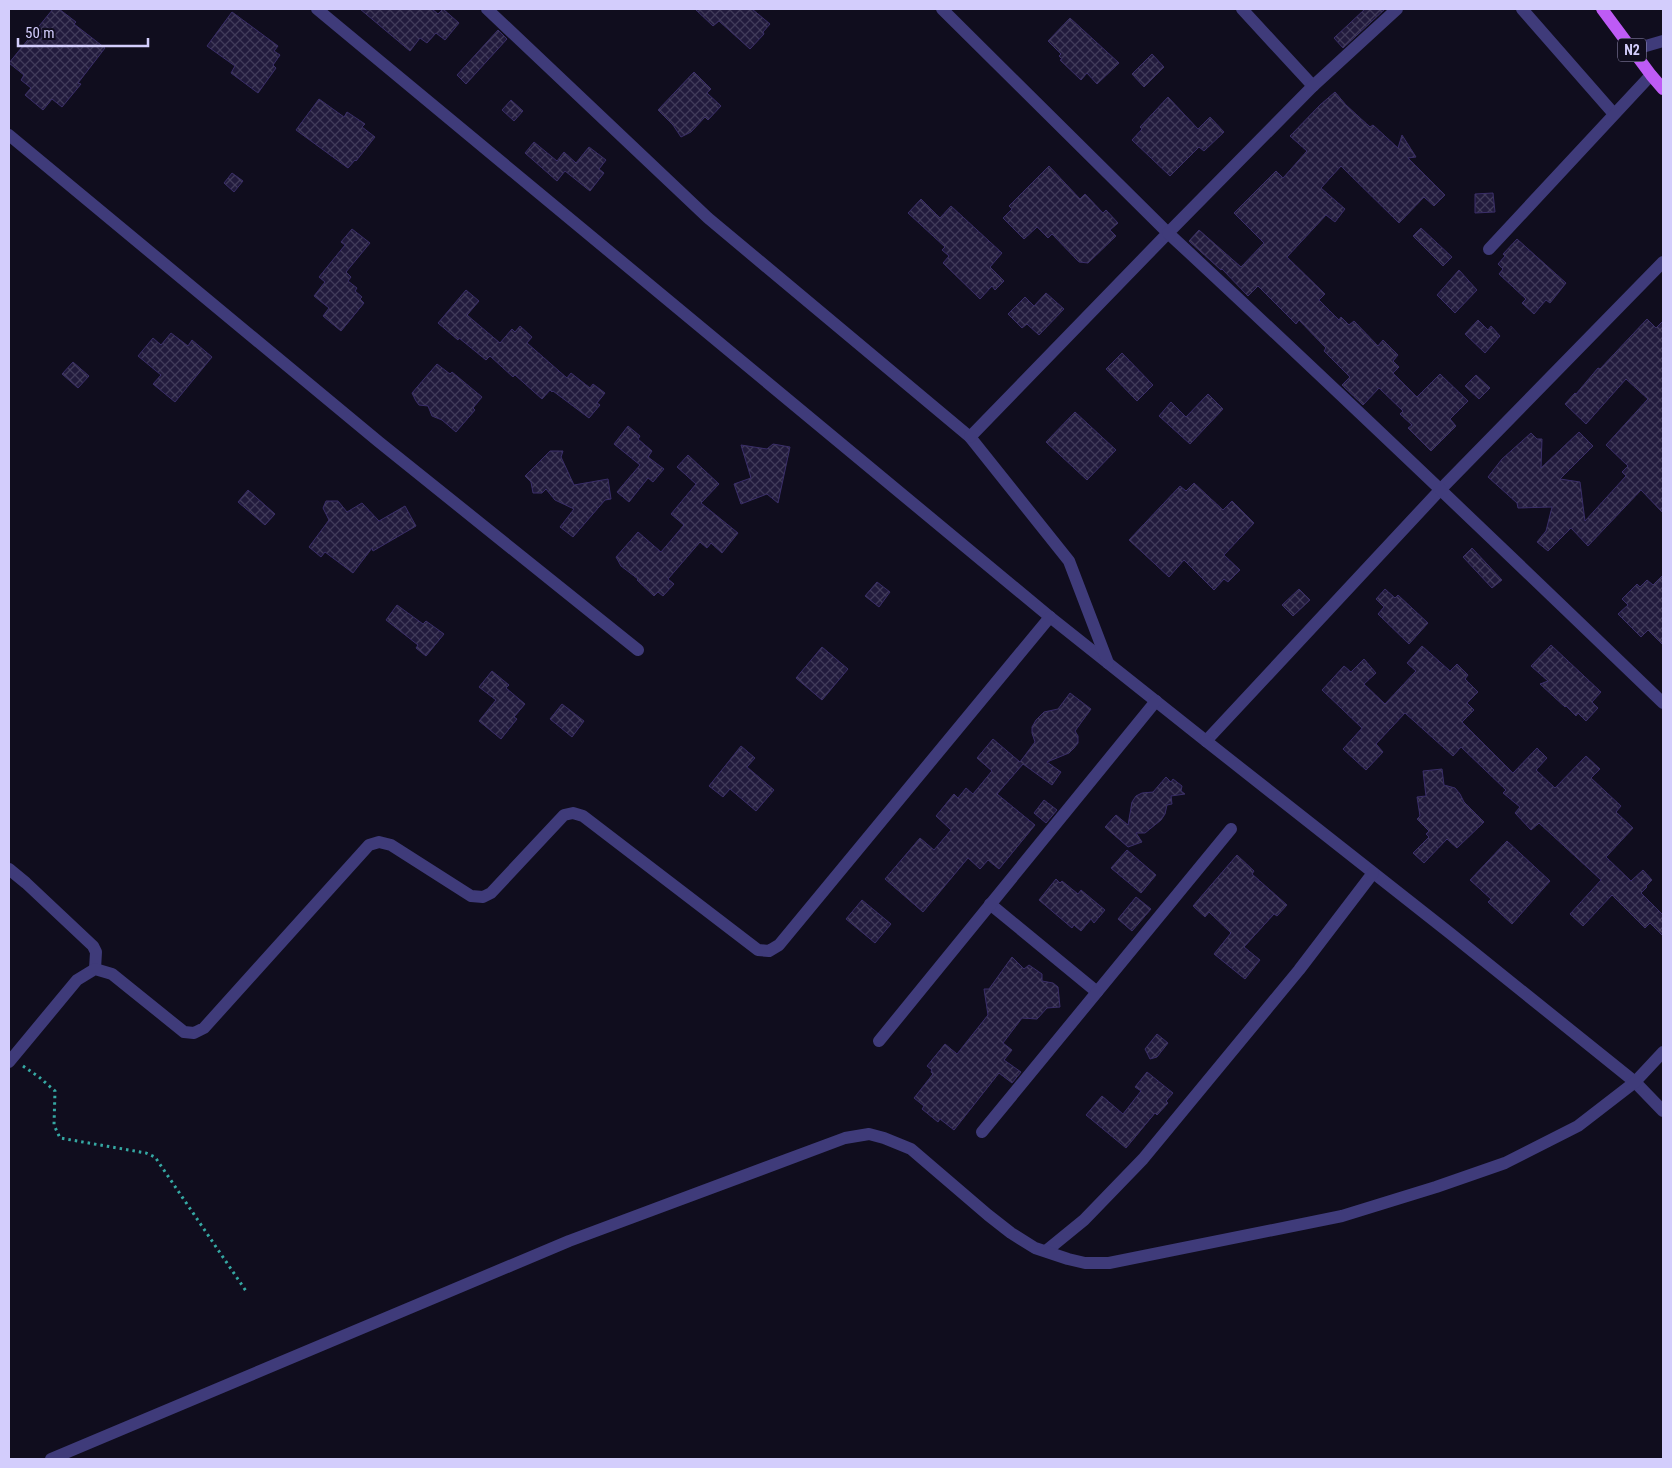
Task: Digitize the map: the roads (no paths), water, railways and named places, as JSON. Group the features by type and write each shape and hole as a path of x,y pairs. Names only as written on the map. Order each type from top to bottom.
{"main road":[{"name":"N2","path":"1602,9 1663,89"}],"street":[{"path":"317,9 1050,616 1635,1082 1663,1111"},
{"path":"486,9 708,218 970,437 1069,561 1108,663"},
{"path":"942,9 1168,233 1341,394 1663,703"},
{"path":"1242,9 1313,86"},
{"path":"970,437 1313,86 1397,9"},
{"path":"1522,9 1614,114"},
{"path":"1632,50 1663,41"},
{"path":"1489,249 1651,75"},
{"path":"9,135 379,442 638,650"},
{"path":"1206,740 1440,490 1663,262"},
{"path":"10,1061 77,980 94,969 112,974 184,1032 194,1034 204,1028 369,845 379,842 391,845 472,896 483,897 491,893 564,815 574,813 583,816 758,950 769,951 778,945 1050,616"},
{"path":"879,1040 1156,700"},
{"path":"982,1132 1231,829"},
{"path":"9,869 93,946 96,952 94,969"},
{"path":"1046,1252 1084,1220 1143,1159 1299,970 1373,873"},
{"path":"990,904 1097,992"},
{"path":"50,1459 569,1241 845,1138 869,1134 911,1149 1011,1233 1035,1248 1085,1263 1109,1263 1342,1216 1505,1163 1578,1126 1635,1082 1663,1052"}]}
